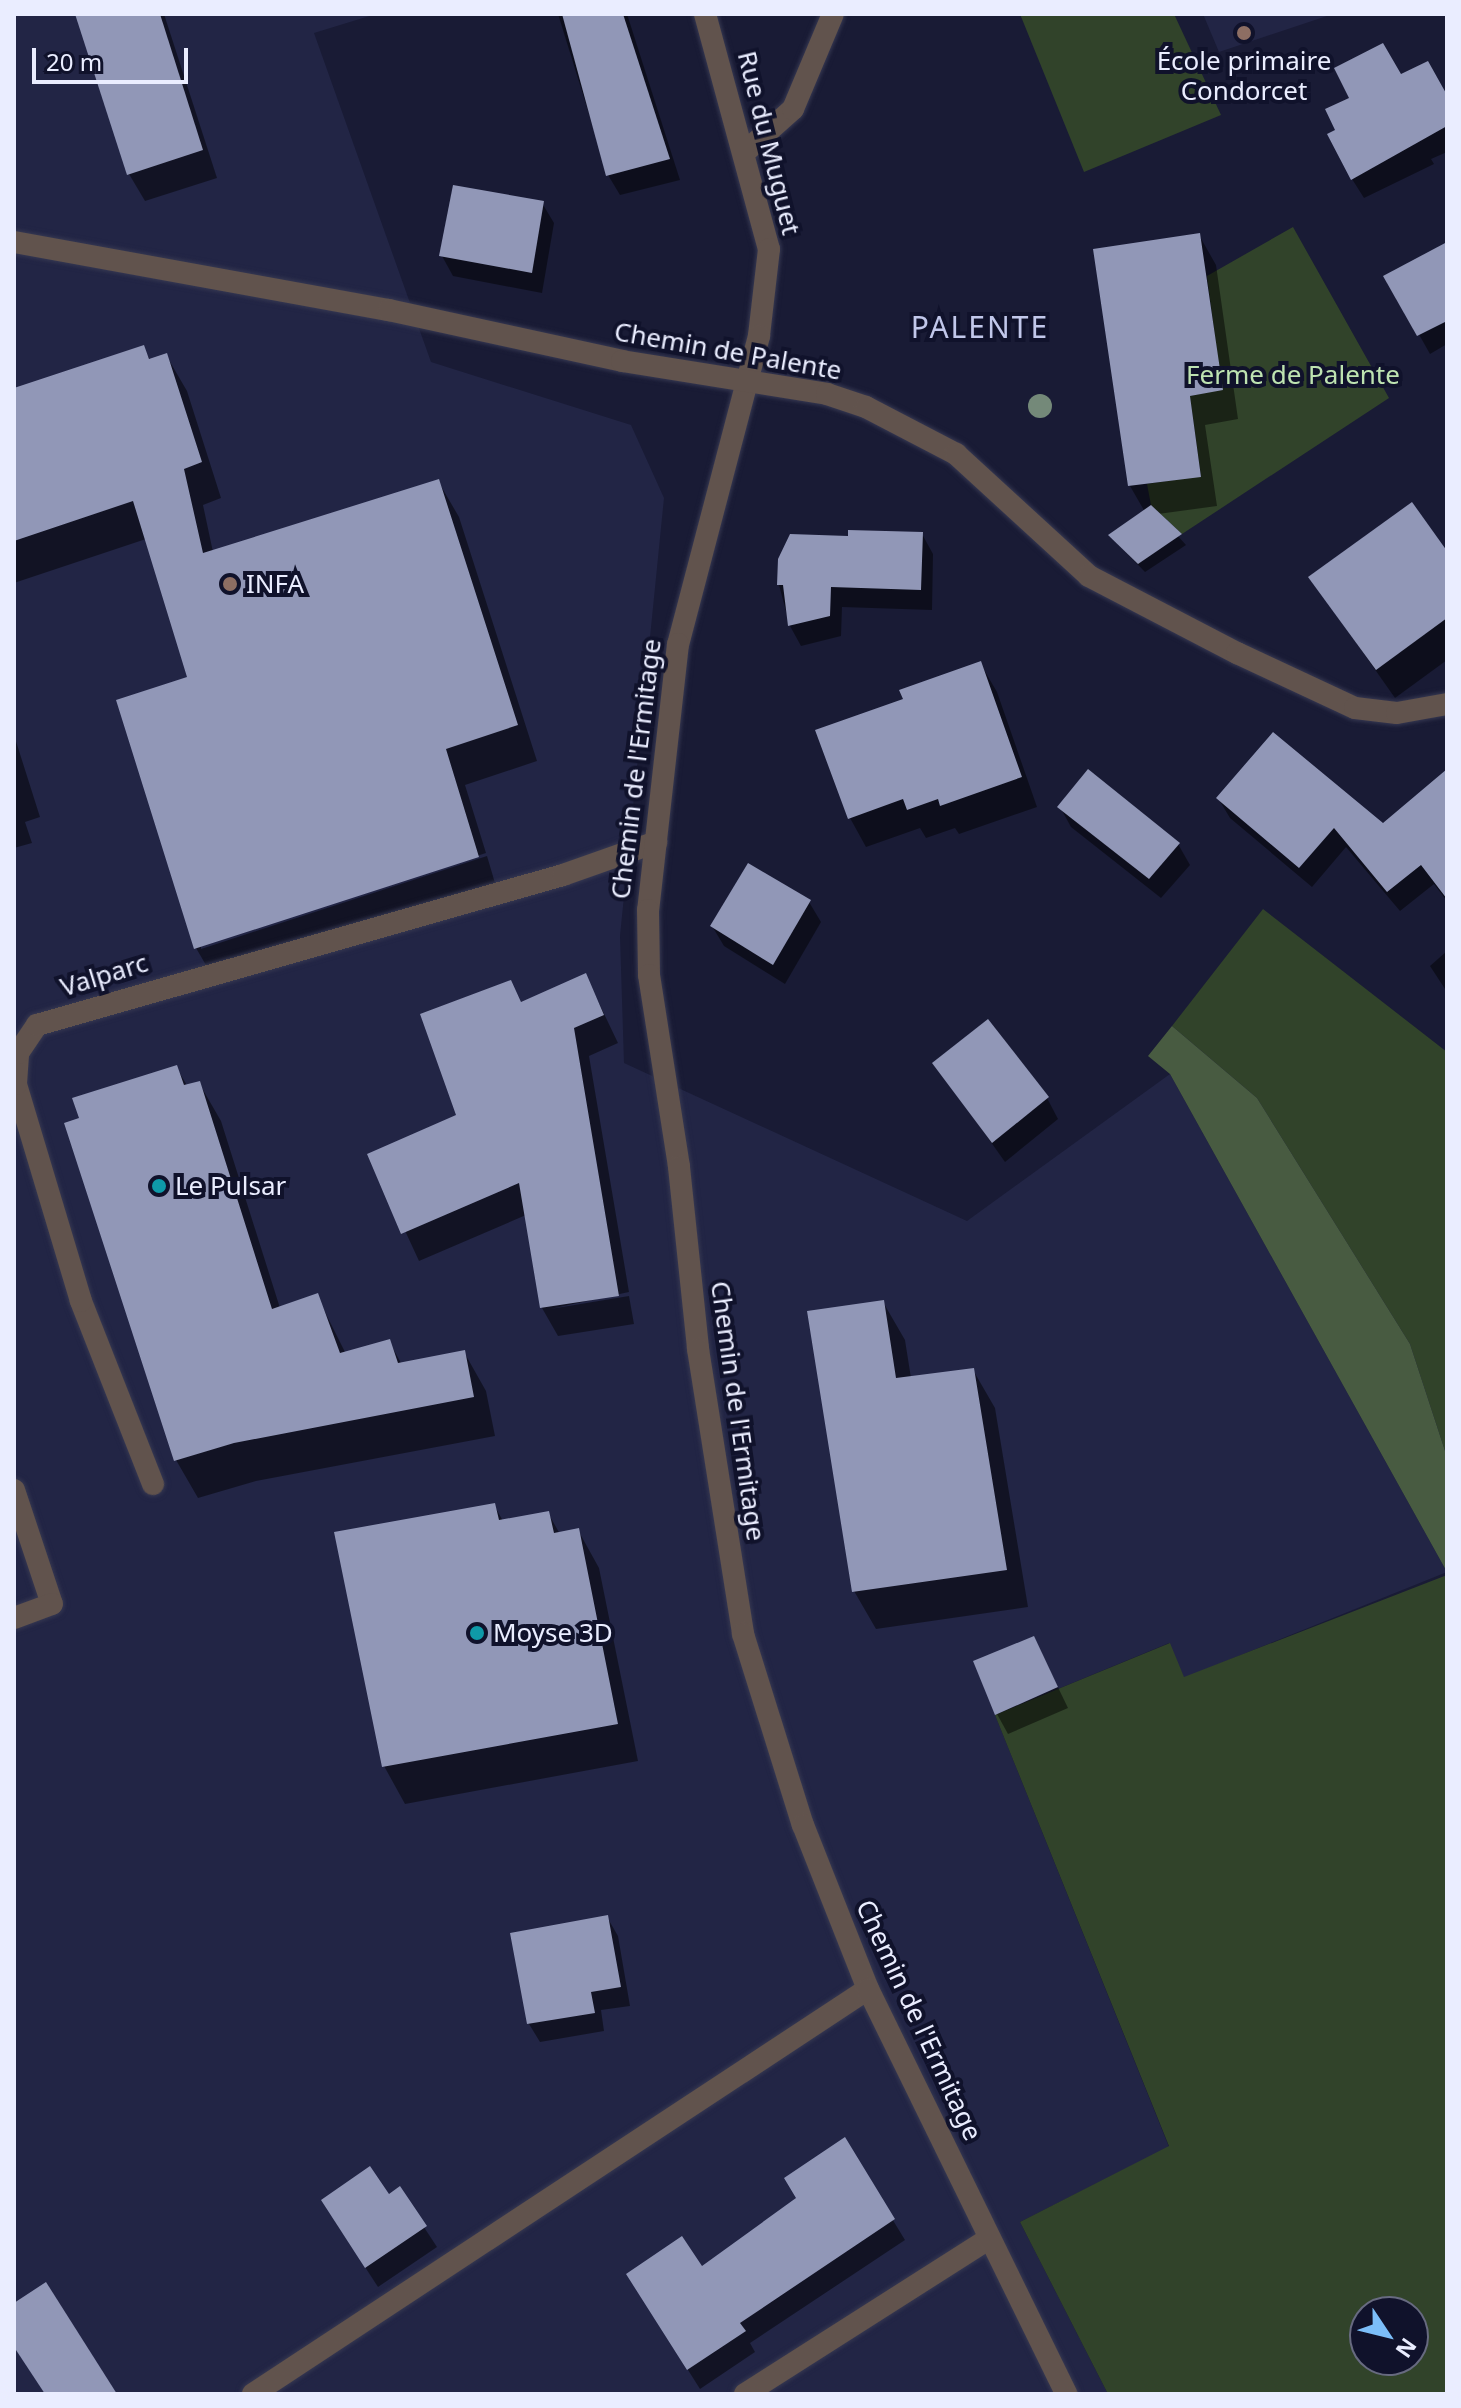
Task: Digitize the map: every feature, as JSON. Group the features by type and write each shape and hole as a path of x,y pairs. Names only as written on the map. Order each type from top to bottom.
{"street":[{"name":"Rue du Muguet","path":"705,14 746,151 769,249 759,336 748,381"},
{"path":"746,151 793,109 833,14"},
{"name":"Chemin de Palente","path":"14,242 827,394 866,407 956,454 1089,576 1342,702 1397,713 1447,704"},
{"name":"Chemin de l'Ermitage","path":"748,381 678,644 648,910 649,975 679,1167 698,1349 743,1634 803,1825 868,1989 1066,2394"},
{"name":"Valparc","path":"153,1484 81,1301 16,1084 18,1053 37,1025 563,875 656,842"},
{"path":"14,1490 52,1604 14,1618"},
{"path":"253,2394 868,1989"},
{"path":"745,2394 990,2238"}],"shaded area":[{"path":"14,14 376,14 314,33 431,362 631,425 664,498 620,936 624,1063 967,1221 1170,1074 1447,1572 1184,1678 1169,1643 995,1715 1169,2147 1020,2222 1108,2394 14,2394"},
{"name":"École primaire Condorcet","path":"1203,14 1333,14 1219,52"}],"green space":[{"path":"1020,14 1174,14 1221,115 1084,172"},
{"name":"Ferme de Palente","path":"1293,227 1389,398 1182,534 1151,505 1147,484 1201,476 1190,396 1222,389 1207,276"},
{"path":"1263,909 1447,1052 1447,1457 1410,1344 1257,1098 1172,1026"},
{"path":"1172,1026 1257,1098 1410,1344 1447,1457 1447,1572 1170,1074 1148,1056"},
{"path":"1447,1575 1447,2394 1108,2394 1020,2222 1169,2146 995,1715 1170,1643 1184,1677"}],"building":[{"path":"75,14 160,14 203,150 127,175"},
{"path":"562,14 623,14 670,159 606,176"},
{"path":"1383,43 1401,74 1428,61 1447,95 1447,126 1351,180 1327,134 1335,130 1325,109 1349,98 1334,68"},
{"path":"453,185 544,201 532,273 439,256"},
{"path":"1200,233 1223,390 1190,396 1201,477 1128,486 1093,249"},
{"path":"1447,242 1447,321 1417,336 1383,276"},
{"path":"144,345 149,359 167,353 202,462 184,469 203,553 439,479 518,725 446,749 479,857 194,949 116,700 187,677 133,501 14,541 14,388"},
{"path":"1412,502 1447,551 1447,618 1376,670 1308,577"},
{"path":"1151,505 1182,534 1138,564 1108,535"},
{"path":"848,530 923,532 921,590 831,587 830,616 788,626 783,585 777,585 778,559 790,534 848,536"},
{"path":"981,661 1022,777 940,806 938,799 907,810 903,799 848,819 815,730 903,699 899,690"},
{"path":"1273,732 1383,823 1447,769 1447,899 1421,865 1387,892 1334,828 1299,868 1216,798"},
{"path":"1088,769 1180,843 1149,879 1057,807"},
{"path":"748,863 811,900 773,965 710,926"},
{"path":"586,973 604,1015 574,1028 619,1296 540,1308 519,1183 401,1234 367,1154 456,1115 420,1014 511,980 521,1002"},
{"path":"988,1019 1049,1097 992,1143 932,1063"},
{"path":"177,1065 184,1085 200,1081 272,1309 318,1293 340,1353 390,1339 398,1363 465,1350 474,1397 234,1443 174,1461 64,1123 79,1118 72,1098"},
{"path":"884,1300 896,1378 974,1368 1007,1570 852,1592 807,1311"},
{"name":"Moyse 3D","path":"495,1503 499,1520 549,1511 554,1533 579,1528 618,1724 382,1767 334,1532"},
{"path":"1034,1636 1058,1687 995,1715 973,1661"},
{"path":"608,1915 621,1987 591,1992 595,2013 527,2024 510,1933"},
{"path":"845,2137 895,2219 740,2323 746,2331 687,2370 626,2274 682,2236 702,2266 796,2198 784,2178"},
{"path":"370,2166 389,2194 400,2186 427,2226 365,2268 321,2200"},
{"path":"46,2282 117,2394 45,2394 14,2347 14,2303"}],"place":[{"name":"École primaire Condorcet","path":"1244,33"},
{"name":"INFA","path":"230,584"},
{"name":"Le Pulsar","path":"159,1186"},
{"name":"Moyse 3D","path":"477,1633"}],"district":[{"name":"PALENTE","path":"980,327"}]}
